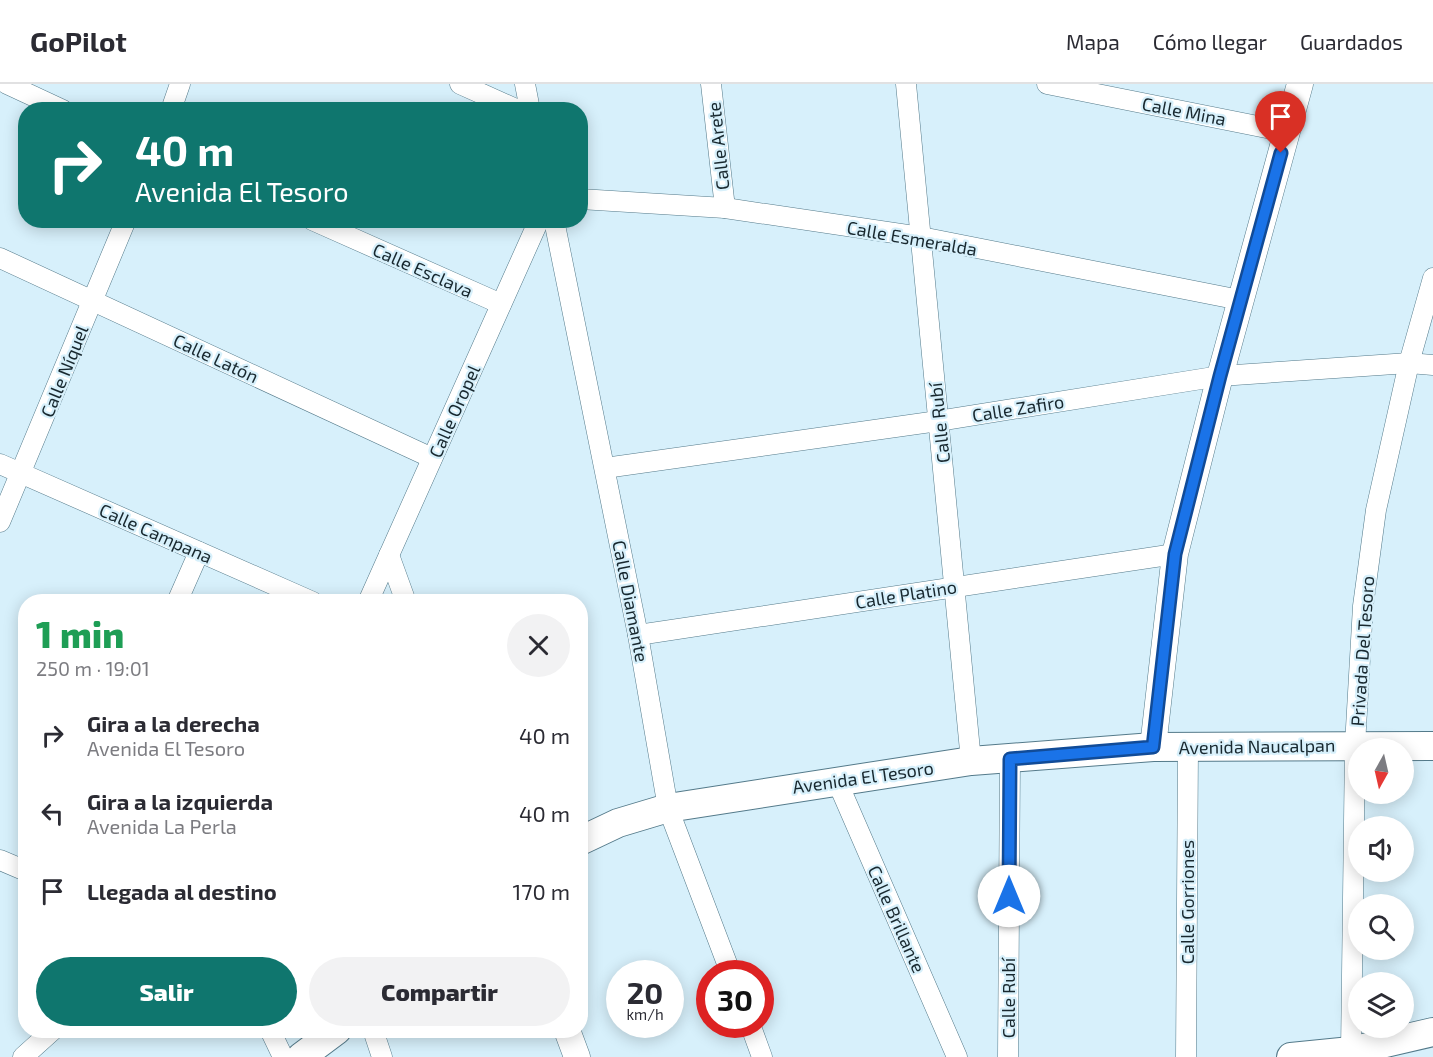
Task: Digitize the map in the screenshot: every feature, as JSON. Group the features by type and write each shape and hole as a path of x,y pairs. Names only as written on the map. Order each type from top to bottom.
{"main road":[{"name":"Avenida Naucalpan","path":"1153,747 1348,745"},
{"name":"Avenida Naucalpan","path":"1414,746 1433,746"},
{"name":"Avenida El Tesoro","path":"588,837 618,822 668,808 837,781 971,761 1153,747"},
{"path":"1291,1057 1351,1051 1433,1032"},
{"path":"301,1057 326,1038"}],"street":[{"path":"7,84 46,102"},
{"path":"174,102 180,84"},
{"path":"460,84 500,102"},
{"path":"525,84 528,102"},
{"name":"Calle Arete","path":"711,84 725,208"},
{"name":"Calle Rubí","path":"906,84 971,761"},
{"name":"Calle Mina","path":"1047,84 1287,132"},
{"path":"1153,747 1175,554 1240,300 1300,84"},
{"name":"Calle Esmeralda","path":"588,199 725,208 921,237 1240,300"},
{"name":"Calle Níquel","path":"0,522 123,228"},
{"name":"Calle Esclava","path":"330,228 501,304"},
{"name":"Calle Oropel","path":"372,594 535,228"},
{"name":"Calle Diamante","path":"556,228 638,635 668,808 725,960"},
{"name":"Calle Latón","path":"0,258 432,458"},
{"name":"Privada Del Tesoro","path":"1355,738 1363,606 1375,521 1409,363 1433,278"},
{"name":"Calle Zafiro","path":"605,468 938,421 1220,376 1409,363 1433,365"},
{"name":"Calle Campana","path":"0,464 295,594"},
{"path":"181,594 199,552"},
{"name":"Calle Platino","path":"638,635 1175,554"},
{"path":"389,555 403,594"},
{"name":"Calle Gorriones","path":"1186,1057 1188,747"},
{"name":"Calle Rubí","path":"1008,1057 1010,759"},
{"name":"Calle Brillante","path":"837,781 957,1057"},
{"name":"Privada Del Tesoro","path":"1351,1051 1354,804"},
{"path":"0,860 18,868"},
{"path":"23,1057 44,1038"},
{"path":"274,1038 283,1057"},
{"path":"376,1038 382,1057"},
{"path":"570,1038 577,1057"},
{"path":"755,1038 762,1057"}],"route":[{"path":"1009,896 1010,759 1153,747 1175,554 1220,376 1281,153"}]}
